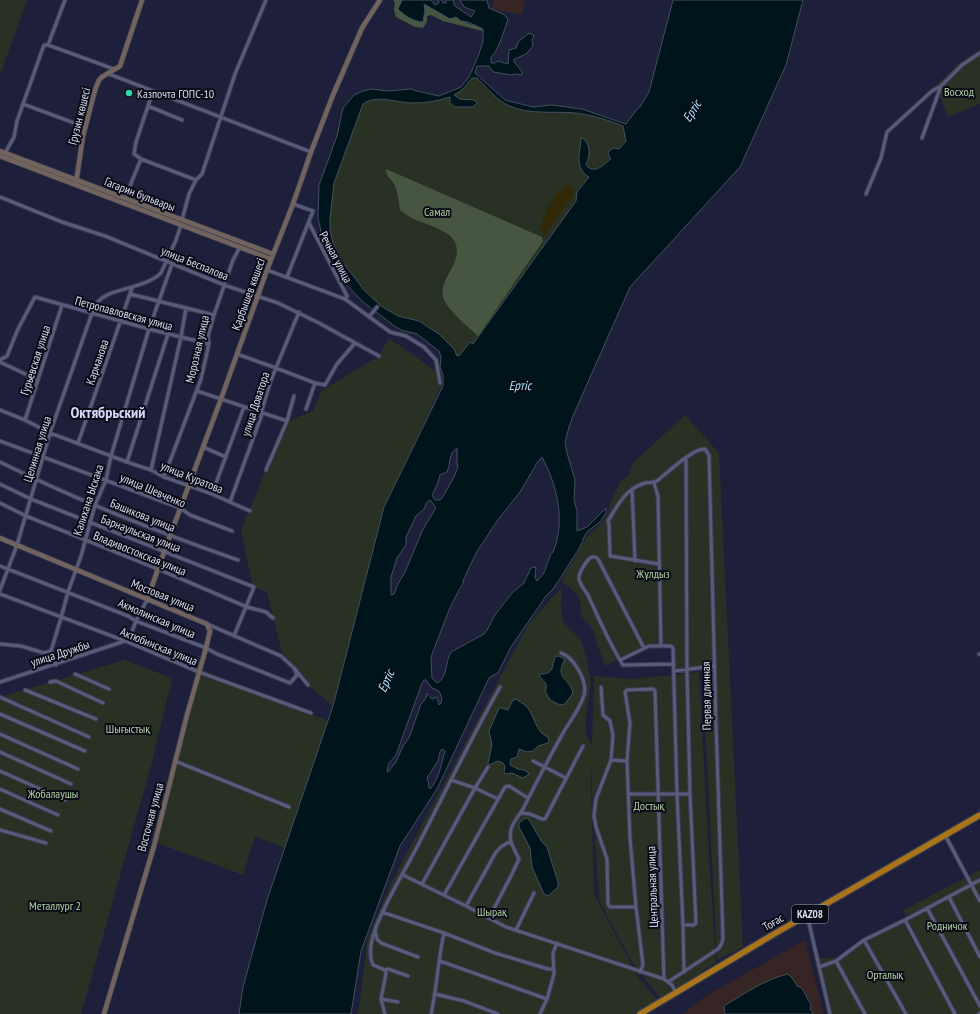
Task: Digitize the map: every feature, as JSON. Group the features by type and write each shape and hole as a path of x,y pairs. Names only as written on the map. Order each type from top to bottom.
{"highway":[{"name":"Тоғас","path":"640,1014 798,920 980,815"}],"main road":[{"name":"Грузин көшесі","path":"76,182 85,127 99,80 120,66 142,0"},
{"name":"Қарбышев көшесі","path":"147,600 267,270 333,95 362,28 380,0"},
{"name":"Гагарин бульвары","path":"2,153 70,178 76,182 125,198 240,247 272,257"},
{"name":"Гагарин бульвары","path":"2,153 272,257"},
{"path":"70,178 74,175 78,167"},
{"name":"Мостовая улица","path":"0,538 207,624"},
{"name":"Восточная улица","path":"104,1014 154,846 175,761 206,648 210,631 207,624"}],"street":[{"path":"48,45 65,0"},
{"path":"181,222 189,194 196,180 202,174 235,74 266,0"},
{"path":"2,153 14,137 15,128 44,45 48,45 115,70"},
{"path":"866,194 881,158 887,132 932,91 941,86 962,66 980,53"},
{"path":"109,74 311,152"},
{"path":"922,138 941,86"},
{"path":"153,91 136,142 134,154 141,159 196,180"},
{"path":"23,104 85,127"},
{"path":"148,106 182,120"},
{"path":"125,198 141,159"},
{"name":"улица Беспалова","path":"0,197 62,222 105,236 224,285 278,303 299,312 379,356"},
{"name":"Речная улица","path":"287,278 313,211 293,204"},
{"name":"Целинная улица","path":"0,590 26,516 50,432 92,313 98,302 106,295 132,288 157,277 161,273 176,240 181,222"},
{"name":"Речная улица","path":"308,222 347,296 345,299"},
{"name":"Морозная улица","path":"164,477 201,379 209,344 208,336 214,315 233,260 240,247"},
{"name":"Калихана Ыскака","path":"51,651 62,618 68,592 81,556 84,540 95,505 106,480 111,456 149,329 172,264"},
{"path":"267,270 345,299 390,332 406,336 424,347 436,360 440,383"},
{"name":"Карманова","path":"78,443 132,288"},
{"path":"130,294 214,315"},
{"name":"Петропавловская улица","path":"0,361 7,356 18,329 36,297 149,329 209,344"},
{"name":"Гурьевская улица","path":"25,420 62,305"},
{"path":"369,317 377,307"},
{"path":"151,470 181,337 186,308"},
{"name":"улица Доватора","path":"230,502 262,414 260,413 263,402 299,312"},
{"path":"127,462 168,334"},
{"path":"237,354 314,383 325,385 337,364 355,344"},
{"path":"0,361 38,380"},
{"path":"306,409 314,383"},
{"path":"197,391 287,422"},
{"path":"266,470 287,422 294,396"},
{"path":"212,494 244,407"},
{"name":"улица Куратова","path":"0,410 50,432 151,470 164,477 212,494 250,511"},
{"name":"улица Шевченко","path":"0,441 42,458 180,508 190,515 232,531"},
{"path":"203,447 226,457"},
{"name":"Первая длинная","path":"684,972 718,949 723,939 709,455 705,450 700,450 686,458"},
{"path":"659,564 610,556 608,521 626,493 645,483 654,483 686,458"},
{"path":"683,925 694,925 696,923 690,794 687,670 686,458"},
{"name":"Башикова улица","path":"0,462 36,480 95,505 238,560"},
{"path":"654,483 658,496 661,646"},
{"name":"Барнаульская улица","path":"0,484 31,499 254,588 246,607"},
{"path":"632,489 635,561"},
{"name":"Владивостокская улица","path":"0,503 26,516 158,568 246,607 266,612 273,618"},
{"path":"644,648 598,559 596,557 592,557 583,567 578,577 609,642 623,665 674,664"},
{"name":"Акмолинская улица","path":"0,566 128,616 136,621 290,683 296,675 294,668"},
{"name":"Актюбинская улица","path":"0,594 311,714"},
{"path":"127,642 147,600"},
{"path":"234,636 246,607"},
{"name":"Мостовая улица","path":"207,624 281,656 294,668 308,685"},
{"name":"улица Дружбы","path":"0,682 127,642"},
{"path":"0,644 21,646 44,652 51,651 56,664"},
{"path":"620,660 649,646 671,646 674,648 677,794 684,972 668,982"},
{"path":"489,918 519,859 511,841 510,832 512,827 584,694 584,680 579,670 567,655 561,653"},
{"path":"674,671 714,666"},
{"path":"76,674 110,689"},
{"path":"50,682 56,682 103,703"},
{"path":"408,976 373,965 371,962 370,948 375,930 382,912 500,687"},
{"path":"601,687 603,715 610,721 613,735 611,760 596,799 594,816 596,827 607,859 608,904 610,906 636,907"},
{"name":"Центральная улица","path":"627,761 630,723 626,692 627,690 653,689 655,691 664,979"},
{"path":"25,690 96,720"},
{"path":"0,697 89,737"},
{"path":"0,714 84,751"},
{"path":"0,734 78,769"},
{"path":"520,813 530,814 545,819 583,746"},
{"path":"0,752 71,784"},
{"path":"611,760 627,761 630,838 643,965 640,972"},
{"path":"175,761 289,807"},
{"path":"533,761 566,778"},
{"path":"422,884 488,767"},
{"path":"0,771 65,800"},
{"path":"451,780 475,788 498,799"},
{"path":"444,895 498,799 507,786 528,798"},
{"path":"0,789 58,815"},
{"path":"628,794 690,794"},
{"path":"0,809 51,831"},
{"path":"0,830 46,843"},
{"path":"945,835 980,901"},
{"path":"466,906 496,852 502,846 511,841"},
{"path":"402,875 506,927 664,979 676,993"},
{"path":"819,967 836,961 864,940 980,880"},
{"path":"516,930 534,893"},
{"path":"949,897 980,957"},
{"path":"927,908 980,1006"},
{"path":"382,912 444,933 496,953 548,969 554,969"},
{"path":"798,920 806,920 809,923 830,1014"},
{"path":"905,920 954,1014"},
{"path":"375,930 381,943 418,957"},
{"path":"431,1014 440,961 439,954 444,933"},
{"path":"864,940 906,1014"},
{"path":"540,1014 554,974 553,953 557,944"},
{"path":"440,961 546,999"},
{"path":"836,961 865,1014"},
{"path":"385,970 386,973 381,999 385,1014"},
{"path":"435,994 464,1001 498,1014"},
{"path":"381,999 398,1002"}],"shaded area":[{"path":"494,0 525,0 522,15 492,9"},
{"path":"805,940 824,1014 683,1014 704,997"}],"green space":[{"path":"0,0 27,0 0,75"},
{"path":"393,0 402,0 423,21 425,10 423,3 450,18 456,17 462,21 483,29 482,31 443,21 431,15 427,16 427,22 423,28 415,27 396,17 394,10 395,3"},
{"name":"Восход","path":"980,49 980,104 948,117 936,85 957,65"},
{"name":"Самал","path":"472,78 477,78 499,100 533,112 576,113 605,119 623,126 626,141 619,149 613,148 611,158 599,168 593,169 586,165 590,156 579,165 590,177 577,192 576,201 473,344 470,342 460,355 456,356 454,349 439,334 420,321 398,316 381,306 363,289 342,262 333,243 330,230 330,218 334,183 363,104 374,100 424,103 451,97 450,103 474,100 460,99 453,95 462,90"},
{"path":"386,169 542,237 543,241 478,336 464,324 444,300 442,292 444,285 457,255 457,247 453,239 445,232 410,217 400,210 396,189 387,174"},
{"path":"389,338 441,375 441,387 384,507 333,706 309,686 282,653 267,592 253,587 241,530 286,422 313,411 321,391 379,356"},
{"name":"Жұлдыз","path":"685,415 719,453 743,947 717,960 702,668 674,671 673,645 646,644 605,666 591,626 581,616 579,598 575,592 561,581 586,538 608,514 609,506 620,481 628,476 634,462"},
{"name":"Шырақ","path":"562,587 561,609 563,622 581,640 587,661 591,684 586,717 586,734 592,745 594,676 633,679 699,672 716,962 661,999 631,961 599,900 592,795 592,767 591,781 594,894 638,977 657,1000 634,1014 358,1014 368,937 392,881 529,623"},
{"path":"122,659 172,678 151,766 81,1014 0,1014 0,697 121,661"},
{"path":"202,670 328,721 285,848 255,836 243,875 152,841"},
{"name":"Родничок","path":"980,870 980,1014 957,1014 903,910"},
{"name":"Орталық","path":"901,919 953,1014 828,1014 814,958 836,958 862,940"}],"sand":[{"path":"567,185 574,187 573,196 544,236 540,227 544,216 554,197"}],"water":[{"name":"Ертіс","path":"402,0 431,0 435,5 439,3 438,0 442,0 443,3 446,3 446,0 453,0 455,6 471,17 475,11 464,7 460,0 487,0 489,8 503,14 508,19 499,45 491,57 491,63 498,61 508,64 509,50 516,48 518,42 529,33 534,35 532,41 533,46 526,54 513,60 522,72 522,75 493,72 489,66 477,66 475,73 505,100 533,107 551,105 582,109 626,124 640,107 649,92 673,0 803,0 786,65 740,167 630,287 573,416 565,442 575,480 574,500 577,511 577,531 587,527 606,508 606,513 600,522 585,535 580,547 561,577 511,647 498,673 489,678 437,789 400,846 361,951 351,1014 239,1014 243,987 267,900 333,706 384,507 443,386 443,375 440,367 441,357 439,351 417,334 401,330 393,325 363,302 341,279 325,249 318,218 319,185 337,136 343,108 354,95 372,89 388,91 411,89 439,96 461,87 469,77 479,54 483,41 483,29 468,22 461,21 456,17 450,19 424,4 425,10 423,22 415,21 409,18 398,9","holes":["472,78 477,78 496,97 509,106 525,111 576,113 600,118 623,126 626,141 619,149 613,148 609,151 608,154 611,159 599,168 593,169 586,165 589,148 584,139 581,138 579,155 580,165 581,169 589,177 577,192 576,201 473,344 470,342 460,355 457,356 454,349 439,334 419,321 398,316 381,306 363,289 342,262 333,243 330,230 330,218 334,183 363,104 368,101 380,99 418,103 437,101 450,97 450,103 455,107 473,107 477,103 474,100 460,99 454,95 462,90","457,448 458,467 442,498 440,500 435,500 432,495 440,475 447,472 452,453","542,457 556,491 559,516 557,540 544,572 537,581 535,577 536,567 531,568 524,583 512,593 495,615 484,634 451,652 445,673 441,681 437,683 432,678 431,657 449,610 463,584 476,553 497,521 520,492","430,500 436,508 423,529 394,594 391,595 391,577 397,558 406,545 406,537 416,516 424,509 427,502","426,680 432,688 439,691 442,698 441,703 439,705 437,697 432,699 427,693 426,698 421,704 409,738 403,746 396,762 388,772 389,763 396,755 422,683","442,749 445,751 440,770 436,781 430,789 427,778 438,761"]},
{"path":"558,656 565,659 561,671 563,678 569,683 573,693 565,704 560,705 550,700 545,691 546,684 539,676 540,674 548,673 552,669 555,657"},
{"path":"516,699 527,707 540,731 548,737 549,740 548,743 538,746 533,751 527,752 519,749 517,757 511,759 510,765 529,773 523,778 512,773 505,774 505,766 503,763 498,761 489,765 488,763 492,745 489,731 499,708 508,710 513,700"},
{"path":"528,818 542,842 547,847 558,882 558,887 548,896 544,894 532,867 530,848 519,827 519,823"},
{"path":"788,974 797,986 802,988 811,1005 810,1009 814,1014 725,1014 724,1006 771,979"}],"place":[{"name":"Казпочта ГОПС-10","path":"129,93"}],"district":[{"name":"Октябрьский","path":"108,412"}],"park label":[{"name":"Шығыстық","path":"128,728"},
{"name":"Жобалаушы","path":"53,793"},
{"name":"Достық","path":"649,805"},
{"name":"Металлург 2","path":"55,905"}]}
